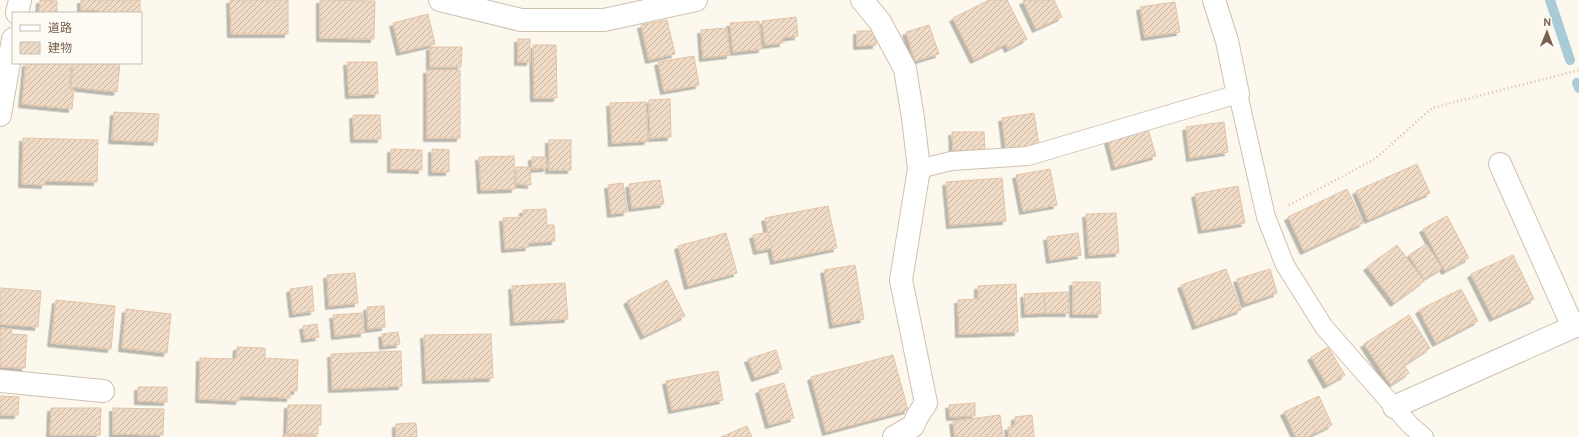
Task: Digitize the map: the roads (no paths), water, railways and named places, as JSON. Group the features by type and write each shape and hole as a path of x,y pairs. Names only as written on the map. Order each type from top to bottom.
{"street":[{"path":"18,12 20,0"},
{"path":"440,0 521,20 604,20 696,0"},
{"path":"862,0 880,22 905,69 919,169 901,280 926,403 913,426 894,437"},
{"path":"1214,0 1227,41 1238,94"},
{"path":"0,115 12,45"},
{"path":"1394,407 1573,327 1500,164"},
{"path":"0,381 103,391"}],"lane":[{"path":"919,169 951,161 1028,156 1238,94 1266,217 1285,265 1324,327 1410,425 1424,437"}],"waterway":[{"path":"1550,0 1570,60"},
{"path":"1577,83 1579,88"}]}
